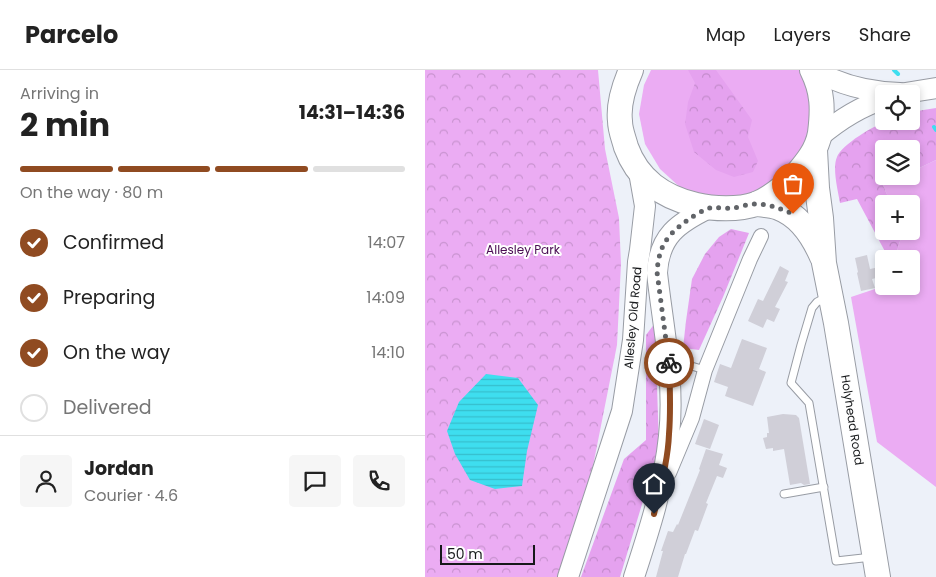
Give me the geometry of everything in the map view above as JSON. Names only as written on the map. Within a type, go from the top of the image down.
[{"type":"highway","points":[[615,70],[620,108]]},
{"type":"highway","points":[[631,70],[625,85],[620,108],[619,122],[623,138],[629,156],[639,172],[650,184],[669,196],[690,204],[709,208],[733,208],[756,204],[775,194],[789,182],[803,167],[817,144]]},
{"type":"highway","name":"Holyhead Road","points":[[813,70],[822,96],[817,144],[817,188],[824,263],[877,567]]},
{"type":"highway","name":"Holyhead Road","points":[[756,204],[777,207],[793,214],[808,230],[824,263]]},
{"type":"main road","points":[[813,70],[842,83],[875,92]]},
{"type":"main road","points":[[920,91],[936,88]]},
{"type":"main road","points":[[817,144],[834,124],[875,102]]},
{"type":"main road","name":"Allesley Old Road","points":[[568,577],[622,411],[633,340],[638,262],[645,206],[639,172]]},
{"type":"main road","name":"Allesley Old Road","points":[[634,577],[656,507],[665,468],[669,435],[669,359],[657,272],[658,261],[661,248],[668,236],[693,216],[709,208]]},
{"type":"street","name":"Allesley Old Road","points":[[656,507],[692,418],[705,370],[761,236]]},
{"type":"lane","points":[[830,295],[817,302],[812,308],[791,382],[809,404],[836,561],[877,567]]},
{"type":"lane","points":[[669,359],[705,370]]},
{"type":"lane","points":[[783,494],[824,487]]},
{"type":"green space","name":"Allesley Park","points":[[425,70],[598,70],[605,149],[619,218],[621,264],[617,345],[592,471],[558,577],[425,577]]},
{"type":"green space","points":[[651,70],[805,70],[815,96],[807,152],[768,192],[710,200],[682,189],[660,169],[645,144],[639,114],[644,85]]},
{"type":"green space","points":[[688,70],[716,70],[752,120],[748,137],[758,161],[753,172],[734,177],[716,170],[694,152],[685,124],[688,102],[695,83]]},
{"type":"green space","points":[[936,108],[936,160],[920,168],[920,140],[875,140],[875,185],[883,185],[887,195],[875,195],[875,233],[857,199],[840,203],[835,173],[837,157],[852,141],[875,127],[875,130],[920,130],[920,111]]},
{"type":"green space","points":[[936,160],[936,487],[877,442],[851,297],[875,289],[875,295],[920,295],[920,250],[897,250],[900,240],[920,240],[920,195],[887,195],[883,185],[920,185],[920,168]]},
{"type":"green space","points":[[731,229],[749,233],[699,350],[683,348],[692,279],[705,254],[719,237]]},
{"type":"green space","points":[[879,240],[900,240],[897,250],[884,250]]},
{"type":"green space","points":[[655,323],[659,448],[620,577],[581,577],[624,459],[646,440],[646,335]]},
{"type":"water","points":[[486,374],[518,378],[538,405],[527,451],[522,486],[495,489],[470,480],[455,454],[447,431],[459,402]]},
{"type":"building","points":[[867,255],[870,269],[875,268],[875,278],[872,279],[875,288],[861,291],[855,258]]},
{"type":"building","points":[[780,266],[789,271],[785,281],[788,282],[775,307],[780,309],[774,322],[767,319],[763,328],[748,321],[758,299],[763,301]]},
{"type":"building","points":[[742,339],[767,348],[759,369],[766,372],[753,406],[725,396],[728,387],[714,382],[720,364],[731,368]]},
{"type":"building","points":[[783,414],[796,415],[799,418],[810,484],[790,485],[784,449],[773,451],[773,448],[766,449],[763,438],[767,437],[767,433],[769,433],[767,417]]},
{"type":"building","points":[[704,419],[719,425],[710,449],[695,444]]},
{"type":"building","points":[[706,449],[723,454],[719,465],[727,468],[723,478],[717,476],[706,503],[708,504],[698,531],[695,530],[678,577],[656,577],[663,551],[661,551],[668,531],[673,532],[678,525],[700,470]]},
{"type":"waterway","points":[[894,70],[898,74]]},
{"type":"way so far","points":[[669,363],[657,272],[661,248],[668,236],[693,216],[709,208],[733,208],[756,204],[777,207],[793,214]]},
{"type":"route","points":[[654,514],[665,468],[669,435],[669,363]]}]
